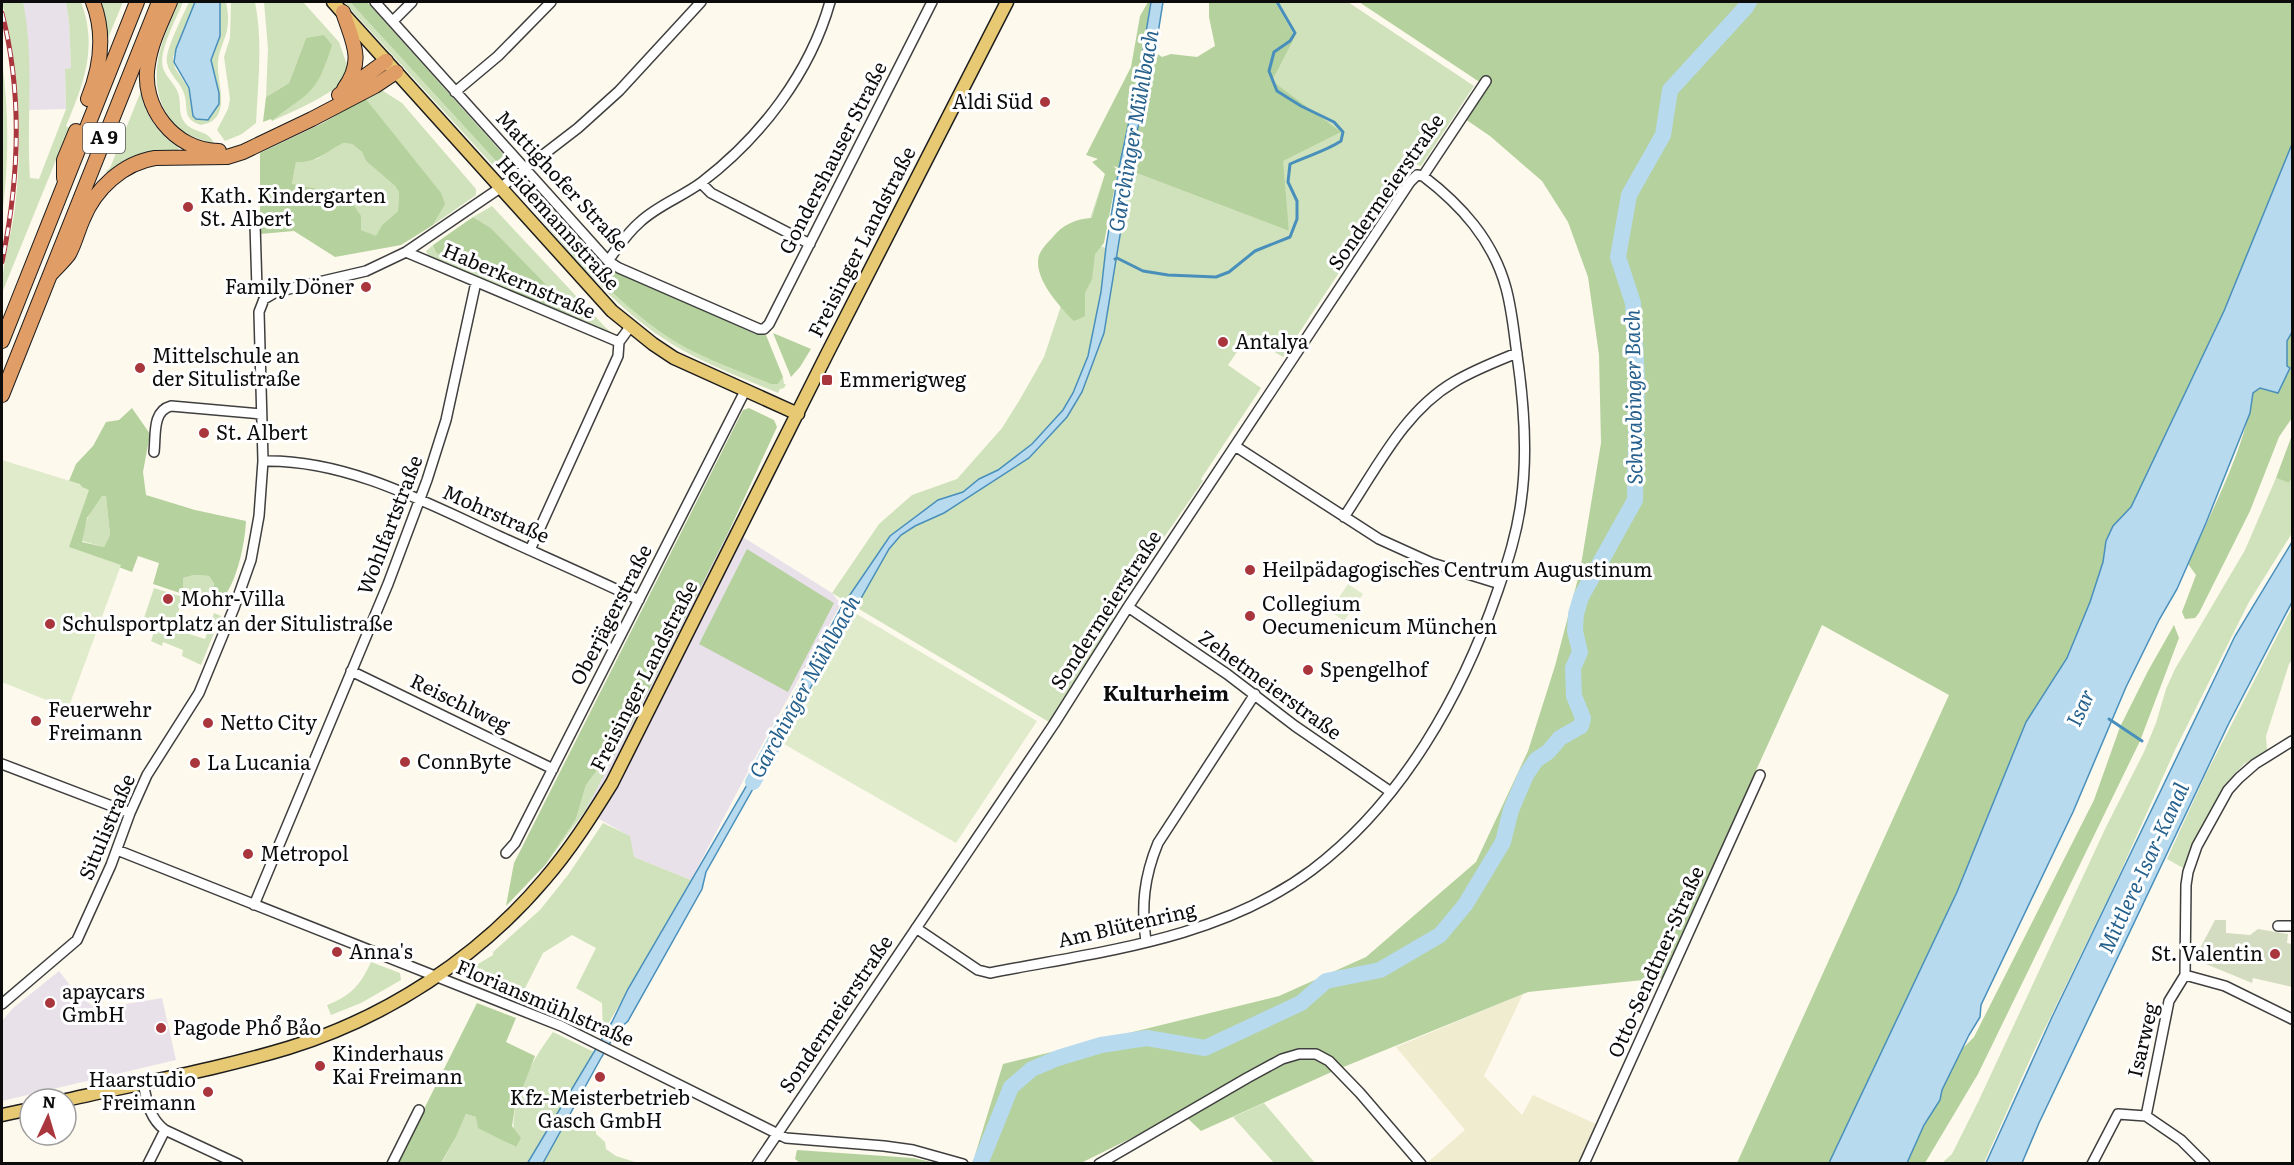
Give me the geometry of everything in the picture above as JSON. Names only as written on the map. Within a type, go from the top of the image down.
[{"type":"highway","points":[[64,189],[64,160],[94,85],[100,52],[98,15],[93,2]]},
{"type":"highway","name":"A 9","points":[[2,341],[137,2]]},
{"type":"highway","name":"A 9","points":[[2,395],[159,2]]},
{"type":"highway","points":[[170,2],[148,64],[147,79],[153,106],[170,130],[192,145],[206,150],[222,151],[242,148]]},
{"type":"highway","points":[[338,7],[357,52],[357,63],[350,81],[339,96]]},
{"type":"highway","points":[[275,133],[339,96],[386,61]]},
{"type":"highway","points":[[50,275],[69,254],[93,200],[123,170],[155,158],[227,157],[375,86],[396,72]]},
{"type":"main road","name":"Freisinger Landstraße","points":[[78,1097],[252,1057],[298,1044],[359,1020],[436,976],[486,938],[511,916],[544,881],[590,820],[612,783],[1007,2]]},
{"type":"main road","name":"Heidemannstraße","points":[[338,7],[595,295],[630,327],[674,358],[798,414]]},
{"type":"main road","points":[[2,1115],[18,1111]]},
{"type":"street","name":"Mattighofer Straße","points":[[375,2],[608,261],[759,329],[764,329]]},
{"type":"street","points":[[393,21],[412,2]]},
{"type":"street","points":[[455,92],[498,56],[551,2]]},
{"type":"street","points":[[255,224],[257,289],[266,296],[366,271],[406,252],[500,188],[578,128],[619,91],[701,2]]},
{"type":"street","points":[[608,261],[640,222],[701,183],[749,140],[787,92],[810,54],[830,2]]},
{"type":"street","name":"Gondershauser Straße","points":[[764,329],[769,324],[810,244],[929,2]]},
{"type":"street","name":"Sondermeierstraße","points":[[757,1164],[1054,724],[1128,607],[1410,182],[1417,175],[1423,176],[1486,81]]},
{"type":"street","name":"Am Blütenring","points":[[916,928],[978,970],[990,973],[1182,934],[1214,923],[1274,894],[1310,871],[1344,845],[1391,792],[1446,709],[1482,635],[1517,528],[1524,476],[1521,381],[1506,286],[1490,249],[1468,215],[1457,203],[1423,176]]},
{"type":"street","points":[[701,183],[711,193],[810,244]]},
{"type":"street","name":"Haberkernstraße","points":[[406,252],[619,342]]},
{"type":"street","name":"Wohlfartstraße","points":[[254,905],[420,500],[446,420],[476,282]]},
{"type":"street","name":"Situlistraße","points":[[2,1004],[77,940],[117,850],[129,813],[161,751],[199,693],[234,608],[256,540],[263,461],[259,312],[266,296]]},
{"type":"street","points":[[530,550],[618,356],[619,342],[630,327]]},
{"type":"street","points":[[1344,517],[1413,416],[1452,382],[1517,353]]},
{"type":"street","name":"Oberjägerstraße","points":[[506,853],[515,843],[745,391]]},
{"type":"street","points":[[154,452],[157,417],[161,410],[171,406],[261,414]]},
{"type":"street","points":[[1235,446],[1379,539],[1462,573],[1500,584]]},
{"type":"street","name":"Mohrstraße","points":[[263,461],[297,463],[372,481],[420,500],[639,600]]},
{"type":"street","name":"Zehetmeierstraße","points":[[1128,607],[1255,694],[1295,726],[1391,792]]},
{"type":"street","name":"Reischlweg","points":[[351,670],[553,769]]},
{"type":"street","points":[[1146,942],[1143,898],[1150,864],[1158,843],[1255,694]]},
{"type":"street","points":[[2292,741],[2255,764],[2239,778],[2224,797],[2197,846],[2186,885],[2185,975],[2225,986],[2292,1019]]},
{"type":"street","points":[[2,764],[129,813]]},
{"type":"street","name":"Otto-Sendtner-Straße","points":[[1584,1164],[1760,775]]},
{"type":"street","name":"Floriansmühlstraße","points":[[117,850],[513,1006],[597,1043],[776,1134],[790,1138],[913,1150],[963,1164]]},
{"type":"street","points":[[2278,926],[2292,926]]},
{"type":"street","name":"Isarweg","points":[[2146,1116],[2169,1001],[2185,975]]},
{"type":"street","points":[[1099,1164],[1282,1059],[1299,1054],[1316,1054],[1329,1061],[1421,1164]]},
{"type":"street","points":[[143,1083],[155,1122],[165,1130],[238,1164]]},
{"type":"street","points":[[392,1164],[418,1110]]},
{"type":"street","points":[[2092,1164],[2118,1114],[2146,1116],[2181,1140],[2205,1164]]},
{"type":"street","points":[[148,1164],[165,1130]]},
{"type":"shaded area","points":[[23,2],[66,2],[71,68],[65,69],[66,109],[29,110],[29,57]]},
{"type":"shaded area","points":[[730,529],[832,593],[841,604],[764,741],[691,880],[634,857],[629,836],[585,811]]},
{"type":"shaded area","points":[[59,971],[73,989],[96,1009],[162,998],[176,1060],[61,1087],[18,1087],[18,1097],[2,1101],[2,1021],[13,1008]]},
{"type":"shaded area","points":[[1523,994],[1484,1076],[1522,1115],[1533,1095],[1598,1125],[1581,1163],[1429,1163],[1465,1130],[1396,1047]]},
{"type":"green space","points":[[2,2],[23,2],[27,24],[30,178],[39,179],[66,109],[65,69],[71,68],[66,2],[81,2],[86,18],[88,50],[83,80],[66,126],[69,128],[2,293],[3,271],[14,218],[19,130],[16,78]]},
{"type":"green space","points":[[99,2],[123,2],[106,43]]},
{"type":"green space","points":[[178,2],[183,2],[163,53],[163,68],[178,92],[185,123],[204,133],[214,143],[182,131],[172,122],[161,101],[157,87],[158,58]]},
{"type":"green space","points":[[189,2],[195,2],[173,57],[175,68],[191,92],[193,116],[219,93],[211,60],[220,36],[220,2],[226,2],[228,12],[227,30],[218,61],[220,108],[217,116],[211,122],[201,125],[190,119],[183,91],[167,63],[168,50]]},
{"type":"green space","points":[[231,2],[255,2],[259,32],[259,77],[256,123],[242,134],[225,141],[217,130],[228,109],[230,99],[224,57],[230,38]]},
{"type":"green space","points":[[264,2],[303,2],[339,42],[349,65],[346,80],[338,86],[311,103],[272,121],[310,89],[326,63],[306,38],[289,83],[266,97],[268,49]]},
{"type":"green space","points":[[344,2],[350,2],[506,172],[513,165],[514,169],[506,175],[499,172]]},
{"type":"green space","points":[[350,2],[367,2],[513,165],[506,172]]},
{"type":"green space","points":[[1148,2],[1151,2],[1139,75],[1119,168],[1113,166],[1118,170],[1104,243],[1095,254],[1092,279],[1085,293],[1085,316],[1074,321],[1054,299],[1043,280],[1038,262],[1040,253],[1056,233],[1065,226],[1075,221],[1092,218],[1105,174],[1092,162],[1098,159],[1086,155],[1131,67],[1140,16]]},
{"type":"green space","points":[[1209,2],[1275,2],[1295,37],[1272,81],[1341,132],[1283,161],[1289,231],[1131,171],[1137,132],[1155,52],[1162,57],[1171,54],[1197,57],[1215,46],[1209,17]]},
{"type":"green space","points":[[1275,2],[1348,2],[1474,86],[1421,166],[1412,163],[1283,357],[1248,336],[1228,365],[1261,388],[1201,479],[1203,481],[1115,608],[1110,630],[1049,722],[832,593],[879,524],[912,495],[957,479],[1002,428],[1044,357],[1105,174],[1092,244],[1118,251],[1131,171],[1289,231],[1272,81],[1295,37]]},
{"type":"green space","points":[[1359,2],[2292,2],[2292,144],[2224,311],[2131,507],[2113,526],[2106,541],[2103,562],[2090,602],[2067,658],[2026,722],[1957,892],[1829,1163],[1737,1163],[1949,695],[1822,625],[1662,978],[1528,992],[1336,1070],[1201,1131],[1182,1113],[1081,1163],[990,1163],[975,1155],[1003,1064],[1279,996],[1366,957],[1476,862],[1528,751],[1555,666],[1580,571],[1601,443],[1599,355],[1588,277],[1568,222],[1542,181],[1490,136],[1465,119],[1481,83]]},
{"type":"green space","points":[[324,35],[332,45],[316,84],[306,95],[272,121],[271,119],[263,122],[266,97],[289,83],[306,38]]},
{"type":"green space","points":[[2,60],[7,138],[2,216]]},
{"type":"green space","points":[[380,89],[402,103],[476,189],[476,195],[433,225],[444,204],[365,98]]},
{"type":"green space","points":[[141,91],[145,108],[154,124],[179,148],[178,150],[155,152],[109,174],[106,171],[110,168]]},
{"type":"green space","points":[[365,98],[441,193],[445,204],[433,225],[401,245],[335,257],[294,231],[260,234],[260,153],[323,123]],"holes":[[[343,143],[352,144],[362,152],[366,161],[399,192],[398,211],[382,225],[376,236],[361,230],[361,216],[347,195],[292,184],[296,162],[315,159]]]},
{"type":"green space","points":[[343,143],[352,144],[362,152],[366,161],[399,192],[398,211],[382,225],[376,237],[361,230],[292,184],[296,162],[317,159]]},
{"type":"green space","points":[[525,179],[597,258],[608,266],[755,334],[766,335],[783,377],[778,384],[771,384],[701,355],[662,333],[624,303],[586,267],[550,227],[520,189],[520,184]]},
{"type":"green space","points":[[523,193],[598,278],[641,317],[688,348],[710,358],[778,384],[783,377],[784,384],[786,384],[784,388],[778,393],[727,372],[662,338],[647,327],[629,313],[580,264],[520,195]]},
{"type":"green space","points":[[492,206],[612,333],[429,257],[426,251],[433,245],[436,253],[503,282],[519,294],[570,315],[567,306],[491,228],[473,217]]},
{"type":"green space","points":[[473,217],[491,228],[567,306],[571,315],[519,294],[503,282],[436,253],[433,245]]},
{"type":"green space","points":[[2292,332],[2292,418],[2279,437],[2250,511],[2199,613],[2195,618],[2185,619],[2182,612],[2196,575],[2188,564],[2235,458],[2243,436],[2253,393],[2259,388],[2278,393],[2290,368],[2287,366],[2287,341]]},
{"type":"green space","points":[[773,333],[811,349],[791,377]]},
{"type":"green space","points":[[132,408],[150,434],[143,472],[146,495],[195,510],[246,521],[236,573],[222,599],[213,596],[214,584],[209,576],[194,575],[183,578],[183,594],[153,584],[159,563],[138,556],[132,572],[64,547],[56,512],[76,464],[93,446],[106,422],[119,420]],"holes":[[[102,496],[106,496],[110,535],[104,547],[82,542],[87,518]]]},
{"type":"green space","points":[[749,408],[774,420],[777,427],[730,529],[632,723],[586,785],[576,819],[546,864],[506,906],[514,863],[743,410]]},
{"type":"green space","points":[[2292,435],[2292,477],[2289,483],[2276,478]]},
{"type":"green space","name":"Schulsportplatz an der Situlistraße","points":[[2,460],[80,484],[89,490],[69,547],[121,565],[68,709],[2,682]]},
{"type":"green space","points":[[2292,477],[2292,533],[2249,602],[2175,750],[1984,1163],[1941,1164],[1952,1154],[1979,1100],[2106,827],[2144,752],[2175,669],[2245,550],[2276,478],[2289,483]]},
{"type":"green space","points":[[103,495],[106,496],[110,535],[104,547],[82,541],[88,516]]},
{"type":"green space","points":[[747,549],[834,603],[788,692],[699,644]]},
{"type":"green space","points":[[194,575],[209,576],[222,599],[230,591],[224,607],[183,594],[183,578]]},
{"type":"green space","points":[[1348,584],[1363,594],[1344,621],[1330,611]]},
{"type":"green space","points":[[154,588],[183,597],[173,629],[205,639],[214,613],[221,616],[201,665],[182,656],[183,650],[163,642],[162,646],[151,641],[154,632],[141,627]]},
{"type":"green space","points":[[2292,607],[2292,660],[2266,736],[2267,750],[2244,764],[2229,780],[2195,839],[2185,869],[2167,859],[2205,776]]},
{"type":"green space","points":[[855,613],[1037,721],[956,843],[782,743]]},
{"type":"green space","points":[[2174,625],[2179,638],[2140,741],[1978,1074],[1925,1163],[1907,1164],[1924,1125],[1940,1100],[1942,1090],[1963,1048],[1974,1037],[2094,800],[2120,727]]},
{"type":"green space","points":[[632,723],[585,811],[546,864],[576,819],[586,785]]},
{"type":"green space","points":[[603,823],[630,836],[634,857],[691,880],[603,1033],[602,1003],[576,988],[596,948],[572,935],[543,953],[520,998],[473,980],[470,974],[473,967],[493,955],[493,952],[540,910],[568,875]]},
{"type":"green space","points":[[2215,920],[2226,920],[2226,933],[2250,935],[2258,929],[2288,934],[2287,943],[2292,944],[2292,987],[2253,978],[2252,983],[2201,962],[2197,954]]},
{"type":"green space","points":[[371,962],[400,973],[401,980],[361,1003],[331,1015],[327,1005],[349,993],[363,977]]},
{"type":"green space","points":[[477,1003],[516,1018],[506,1042],[535,1056],[515,1107],[512,1126],[521,1138],[516,1147],[478,1128],[476,1117],[466,1114],[441,1163],[397,1163]]},
{"type":"green space","points":[[553,1032],[594,1052],[527,1163],[441,1164],[466,1114],[476,1117],[497,1136],[515,1147],[514,1115],[517,1100],[528,1072]]},
{"type":"green space","points":[[1264,1103],[1315,1163],[1274,1163],[1233,1117]]},
{"type":"green space","points":[[569,1115],[596,1128],[596,1134],[605,1142],[606,1149],[616,1156],[638,1163],[543,1164]]},
{"type":"green space","points":[[797,1150],[913,1158],[936,1163],[800,1163],[795,1159]]},
{"type":"water","points":[[195,2],[220,2],[220,36],[211,60],[219,93],[219,104],[208,120],[196,119],[193,116],[189,88],[174,62],[176,49]]},
{"type":"water","points":[[1151,2],[1163,2],[1155,52],[1137,132],[1104,333],[1082,392],[1067,417],[1029,458],[944,513],[901,535],[889,549],[778,745],[769,741],[841,608],[890,536],[938,500],[963,492],[979,479],[998,470],[1032,444],[1063,410],[1073,393],[1088,356],[1101,292],[1119,168],[1139,75]]},
{"type":"water","name":"Isar","points":[[2292,144],[2292,332],[2287,341],[2287,366],[2290,368],[2278,393],[2260,388],[2253,393],[2250,413],[2177,589],[2126,687],[2073,812],[1981,1005],[1980,1017],[1907,1163],[1829,1163],[1957,892],[2026,722],[2067,658],[2090,602],[2103,562],[2106,541],[2113,526],[2131,507],[2224,311]]},
{"type":"water","name":"Mittlere-Isar-Kanal","points":[[2292,542],[2292,602],[2228,725],[2022,1163],[1986,1163],[2052,1017],[2235,636]]},
{"type":"water","points":[[758,759],[767,764],[706,872],[702,889],[628,1021],[617,1031],[543,1163],[527,1164],[612,1022],[628,989],[747,785]]},
{"type":"waterway","name":"Garchinger Mühlbach","points":[[1115,259],[1143,271],[1168,275],[1216,277],[1229,272],[1255,251],[1290,237],[1297,219],[1297,201],[1288,182],[1290,164],[1335,145],[1341,141],[1343,132],[1334,122],[1277,91],[1269,71],[1274,52],[1290,41],[1295,33],[1277,2]]},
{"type":"waterway","name":"Schwabinger Bach","points":[[980,1164],[1011,1087],[1032,1069],[1058,1058],[1101,1045],[1147,1038],[1205,1048],[1301,1003],[1326,981],[1380,970],[1440,935],[1465,905],[1503,842],[1511,810],[1526,775],[1536,760],[1548,752],[1560,738],[1581,726],[1583,718],[1574,696],[1573,668],[1580,652],[1575,631],[1576,614],[1581,597],[1635,500],[1637,381],[1633,303],[1618,257],[1629,195],[1663,135],[1670,90],[1749,2]]},
{"type":"waterway","points":[[2109,719],[2142,741]]},
{"type":"waterway","name":"Garchinger Mühlbach","points":[[753,782],[785,723]]},
{"type":"railway","points":[[2,13],[9,44],[16,106],[15,169],[2,262]]},
{"type":"place","name":"Aldi Süd","points":[[1045,102]]},
{"type":"place","name":"Kath. Kindergarten St. Albert","points":[[188,207]]},
{"type":"place","name":"Family Döner","points":[[366,287]]},
{"type":"place","name":"Antalya","points":[[1223,342]]},
{"type":"place","name":"Mittelschule an der Situlistraße","points":[[140,368]]},
{"type":"place","name":"Emmerigweg","points":[[827,380]]},
{"type":"place","name":"St. Albert","points":[[204,433]]},
{"type":"place","name":"Heilpädagogisches Centrum Augustinum","points":[[1250,570]]},
{"type":"place","name":"Mohr-Villa","points":[[168,599]]},
{"type":"place","name":"Collegium Oecumenicum München","points":[[1250,616]]},
{"type":"place","name":"Schulsportplatz an der Situlistraße","points":[[50,624]]},
{"type":"place","name":"Spengelhof","points":[[1308,670]]},
{"type":"place","name":"Feuerwehr Freimann","points":[[36,721]]},
{"type":"place","name":"Netto City","points":[[208,723]]},
{"type":"place","name":"ConnByte","points":[[405,762]]},
{"type":"place","name":"La Lucania","points":[[195,763]]},
{"type":"place","name":"Metropol","points":[[248,854]]},
{"type":"place","name":"Anna's","points":[[337,952]]},
{"type":"place","name":"St. Valentin","points":[[2275,954]]},
{"type":"place","name":"apaycars GmbH","points":[[50,1003]]},
{"type":"place","name":"Pagode Phổ Bảo","points":[[161,1028]]},
{"type":"place","name":"Kinderhaus Kai Freimann","points":[[320,1066]]},
{"type":"place","name":"Kfz-Meisterbetrieb Gasch GmbH","points":[[600,1077]]},
{"type":"place","name":"Haarstudio Freimann","points":[[208,1092]]},
{"type":"district","name":"Kulturheim","points":[[1166,694]]}]
